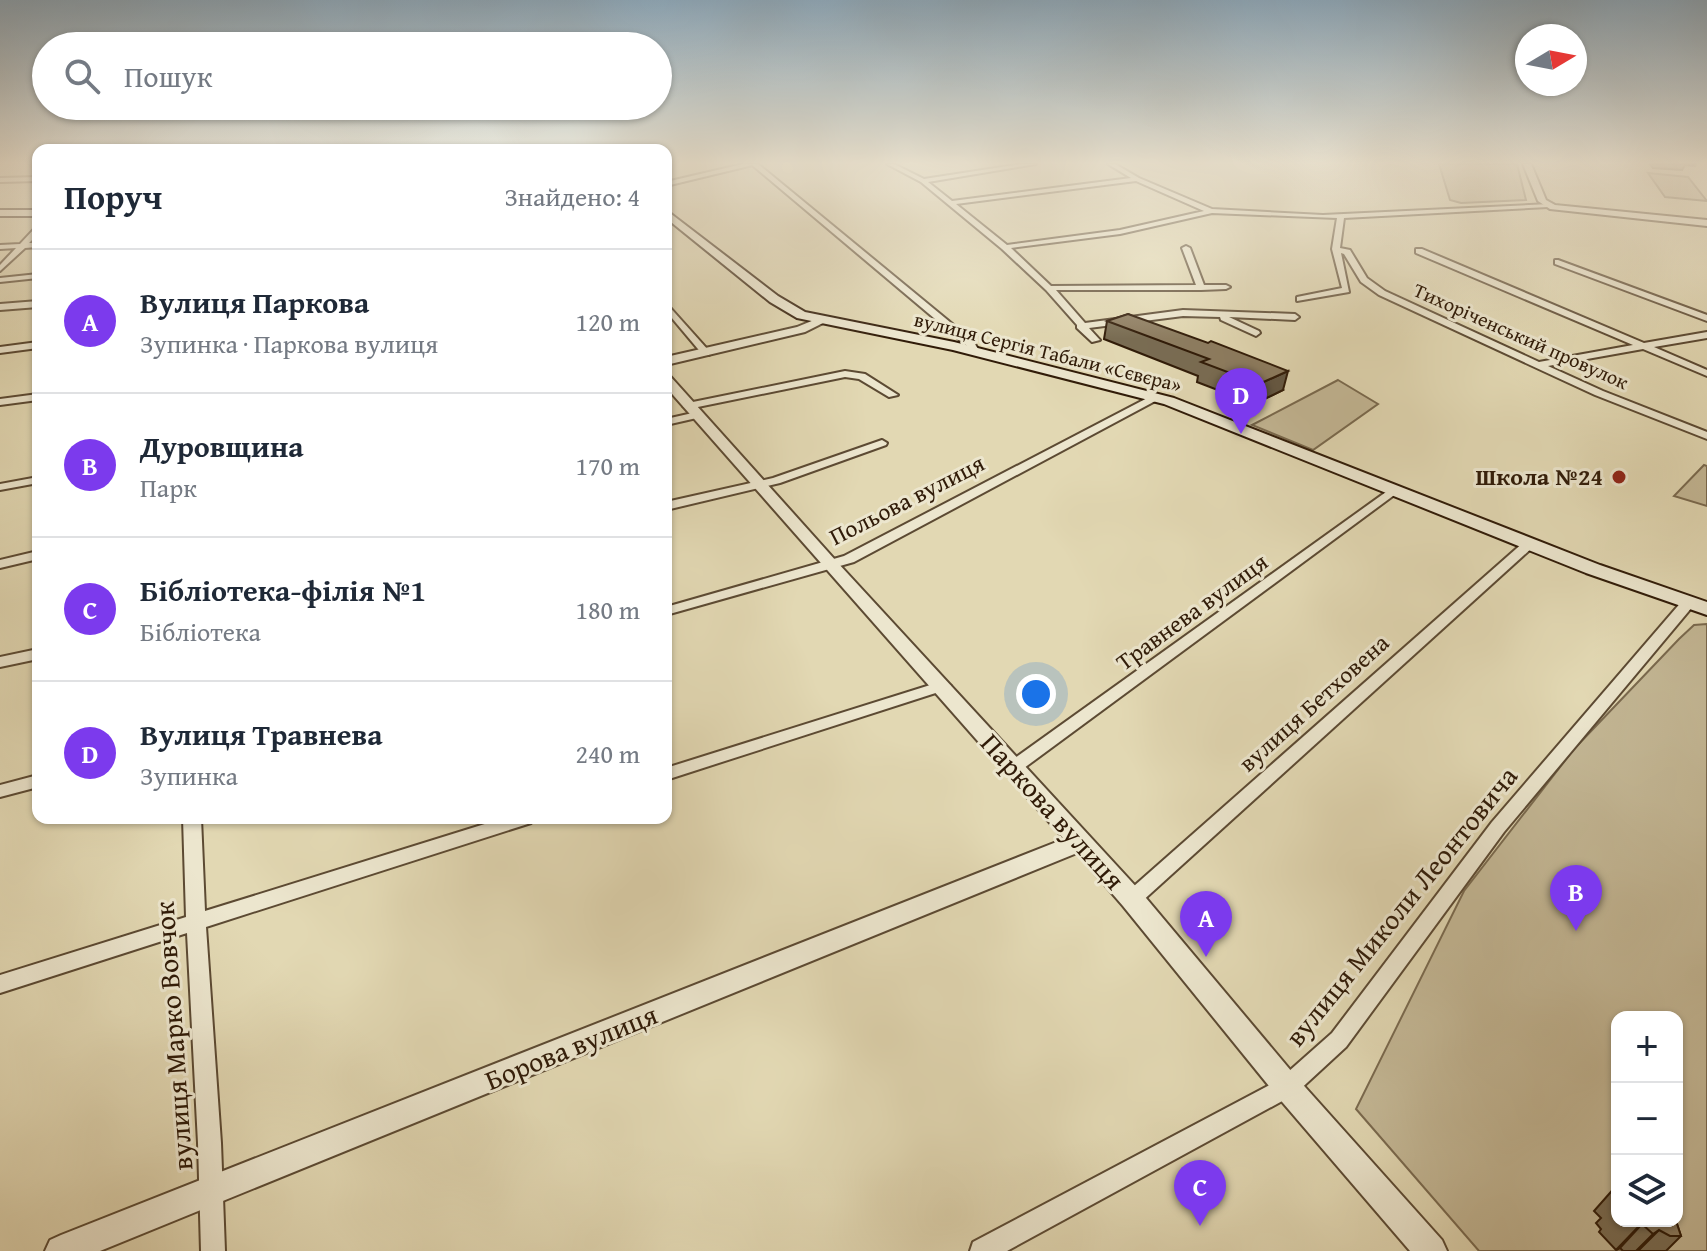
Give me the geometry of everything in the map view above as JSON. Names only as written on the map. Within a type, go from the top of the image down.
[{"type":"main road","name":"вулиця Сергія Табали «Сєвєра»","points":[[678,222],[784,306],[819,321],[975,352],[1155,397],[1529,544],[1707,609]]},
{"type":"street","points":[[824,222],[970,343],[975,352]]},
{"type":"street","points":[[975,222],[1049,288],[1095,340]]},
{"type":"street","points":[[1005,247],[1120,232],[1162,222]]},
{"type":"street","points":[[1300,299],[1346,290],[1336,249],[1340,222]]},
{"type":"street","points":[[0,269],[32,236]]},
{"type":"street","points":[[0,247],[32,245]]},
{"type":"street","points":[[1186,248],[1201,288]]},
{"type":"street","name":"Тихоріченський провулок","points":[[1336,249],[1347,252],[1364,280],[1382,293],[1599,393],[1707,436]]},
{"type":"street","points":[[1419,251],[1707,373]]},
{"type":"street","points":[[1558,262],[1707,318]]},
{"type":"street","points":[[0,280],[32,277]]},
{"type":"street","points":[[1049,288],[1226,287]]},
{"type":"street","points":[[0,307],[32,304]]},
{"type":"street","points":[[672,314],[706,353]]},
{"type":"street","points":[[1080,326],[1163,314],[1295,317]]},
{"type":"street","points":[[1217,316],[1256,333]]},
{"type":"street","points":[[672,360],[801,330],[819,321]]},
{"type":"street","points":[[1541,364],[1707,335]]},
{"type":"street","points":[[0,350],[32,346]]},
{"type":"street","points":[[672,419],[692,410],[845,374],[862,376],[893,395]]},
{"type":"street","name":"Паркова вулиця","points":[[672,386],[1132,899],[1287,1087],[1431,1251]]},
{"type":"street","name":"Польова вулиця","points":[[672,609],[831,566],[1155,397]]},
{"type":"street","points":[[0,402],[32,398]]},
{"type":"street","points":[[672,505],[760,484],[882,443]]},
{"type":"street","points":[[0,487],[32,481]]},
{"type":"street","name":"Травнева вулиця","points":[[1014,767],[1393,491]]},
{"type":"street","name":"вулиця Бетховена","points":[[1132,899],[1529,544]]},
{"type":"street","points":[[0,564],[32,556]]},
{"type":"street","name":"вулиця Миколи Леонтовича","points":[[982,1251],[1287,1087],[1315,1065],[1339,1040],[1498,827],[1688,603]]},
{"type":"street","points":[[0,662],[32,655]]},
{"type":"street","points":[[672,772],[943,686]]},
{"type":"street","points":[[0,791],[32,783]]},
{"type":"street","name":"вулиця Марко Вовчок","points":[[192,824],[194,922],[212,1192],[213,1251]]},
{"type":"street","points":[[0,984],[506,824]]},
{"type":"street","name":"Борова вулиця","points":[[61,1251],[1081,842]]},
{"type":"shaded area","points":[[1338,380],[1378,404],[1313,450],[1252,425]]},
{"type":"shaded area","points":[[1704,465],[1707,466],[1707,506],[1674,496]]},
{"type":"shaded area","points":[[1707,624],[1707,1251],[1479,1251],[1356,1109],[1464,891],[1574,749],[1694,625]]},
{"type":"building","points":[[1128,314],[1208,343],[1211,341],[1288,371],[1259,384],[1201,362],[1209,359],[1107,321]]},
{"type":"building","points":[[1645,1227],[1678,1227],[1681,1236],[1670,1236],[1659,1230],[1653,1234]]},
{"type":"place","name":"Вулиця Травнева","points":[[1241,434]]},
{"type":"place","name":"Школа №24","points":[[1619,477]]},
{"type":"place","name":"Дуровщина","points":[[1576,931]]},
{"type":"place","name":"Вулиця Паркова","points":[[1206,957]]},
{"type":"place","name":"Бібліотека-філія №1","points":[[1200,1226]]}]
